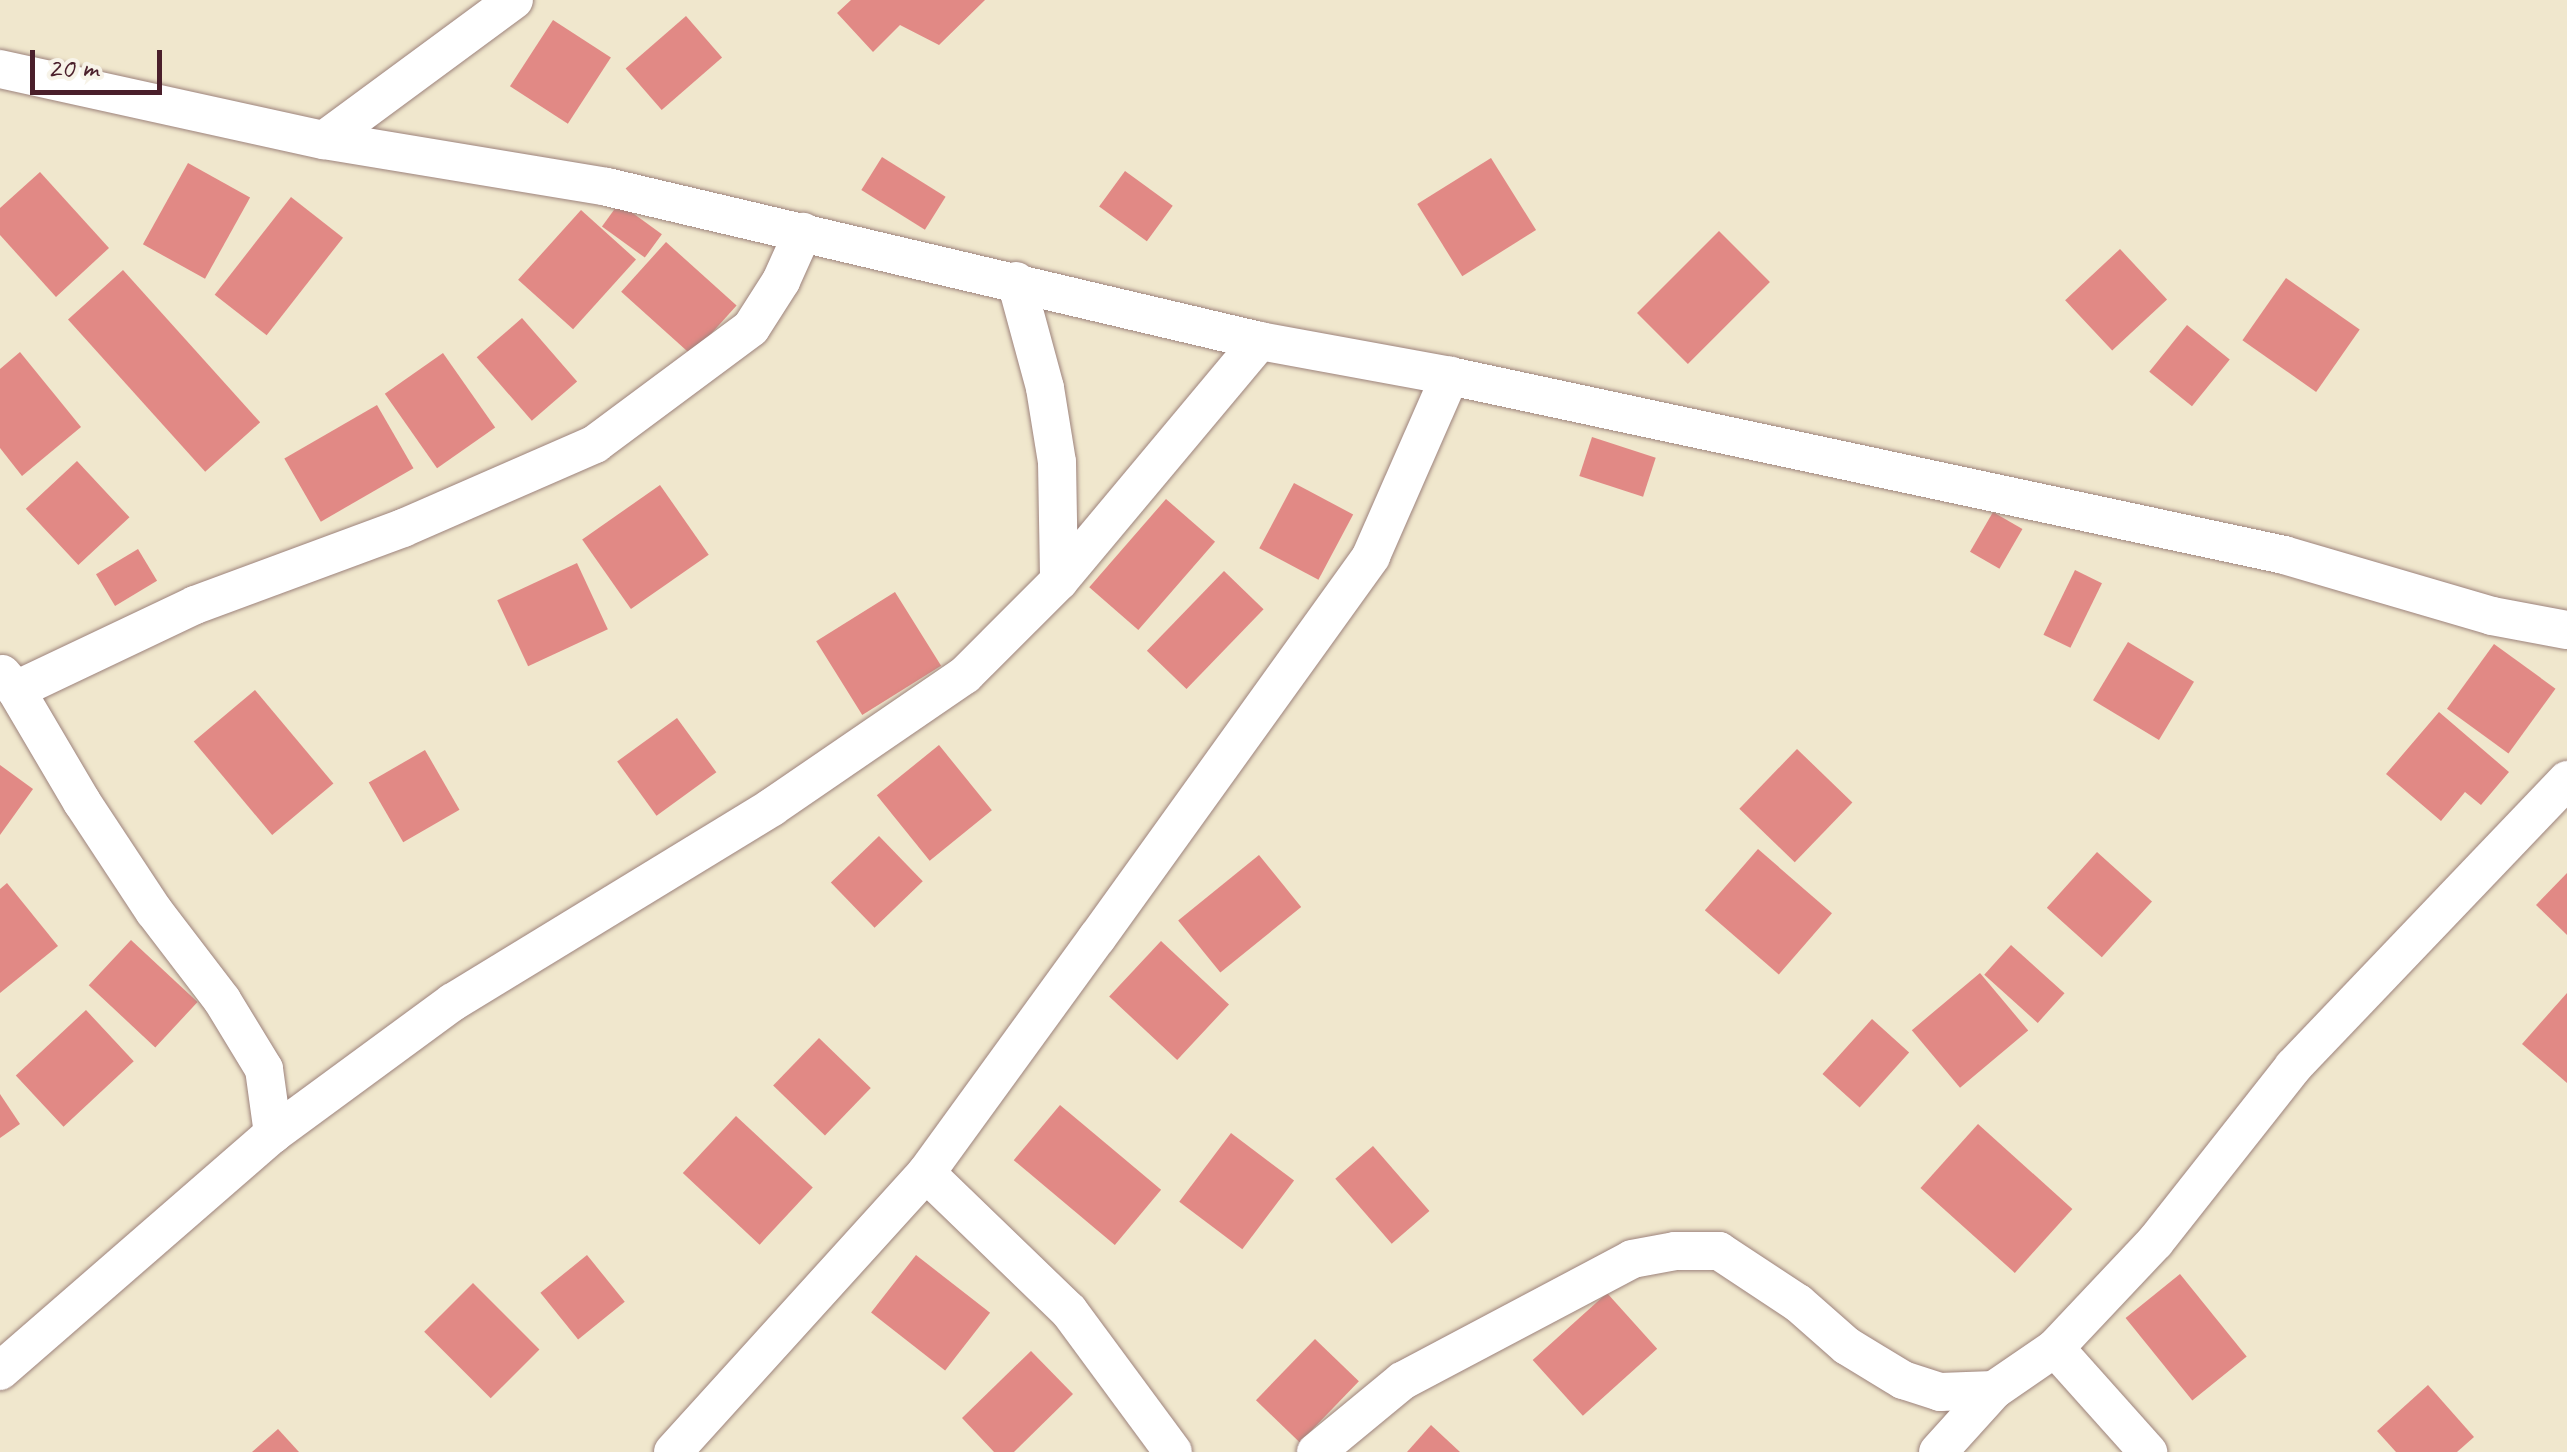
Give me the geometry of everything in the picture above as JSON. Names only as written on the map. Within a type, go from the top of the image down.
[{"type":"street","points":[[324,140],[514,0]]},
{"type":"street","points":[[0,69],[324,140],[608,187],[1260,340],[1450,376],[2284,555],[2492,616],[2567,630]]},
{"type":"street","points":[[273,1134],[264,1069],[222,1000],[154,910],[82,802],[8,681],[195,605],[403,528],[596,444],[751,328],[781,281],[803,232]]},
{"type":"street","points":[[1016,281],[1045,388],[1057,462],[1059,581]]},
{"type":"street","points":[[0,1371],[273,1134],[454,1002],[772,807],[965,675],[1059,581],[1260,340]]},
{"type":"street","points":[[673,1452],[926,1173],[1371,556],[1450,376]]},
{"type":"street","points":[[1938,1452],[1994,1390],[2056,1348],[2155,1242],[2293,1066],[2567,780]]},
{"type":"street","points":[[926,1173],[1069,1311],[1173,1452]]},
{"type":"street","points":[[1316,1452],[1402,1382],[1632,1259],[1675,1251],[1719,1251],[1798,1304],[1846,1346],[1903,1380],[1940,1392],[1994,1390]]},
{"type":"street","points":[[2056,1348],[2148,1452]]},
{"type":"building","points":[[851,0],[985,0],[939,45],[900,25],[873,52],[837,13]]},
{"type":"building","points":[[686,16],[722,58],[662,110],[626,68]]},
{"type":"building","points":[[553,20],[611,58],[568,124],[510,86]]},
{"type":"building","points":[[882,157],[946,197],[925,230],[861,190]]},
{"type":"building","points":[[1491,158],[1536,230],[1462,276],[1417,204]]},
{"type":"building","points":[[188,163],[250,197],[205,279],[143,244]]},
{"type":"building","points":[[1125,171],[1173,206],[1147,241],[1099,207]]},
{"type":"building","points":[[40,172],[109,248],[56,297],[0,235],[0,208]]},
{"type":"building","points":[[291,197],[343,238],[267,335],[215,295]]},
{"type":"building","points":[[619,203],[662,234],[645,258],[602,226]]},
{"type":"building","points":[[581,210],[636,260],[573,329],[518,280]]},
{"type":"building","points":[[1719,231],[1770,282],[1688,364],[1637,313]]},
{"type":"building","points":[[666,242],[737,306],[692,355],[621,292]]},
{"type":"building","points":[[2120,249],[2167,299],[2112,351],[2065,300]]},
{"type":"building","points":[[123,270],[260,422],[205,472],[68,320]]},
{"type":"building","points":[[2286,278],[2360,330],[2316,392],[2242,340]]},
{"type":"building","points":[[522,318],[577,381],[532,421],[477,357]]},
{"type":"building","points":[[2187,325],[2230,360],[2192,406],[2149,372]]},
{"type":"building","points":[[20,352],[81,427],[22,476],[0,448],[0,369]]},
{"type":"building","points":[[443,353],[495,428],[437,468],[385,394]]},
{"type":"building","points":[[377,405],[414,468],[321,522],[284,458]]},
{"type":"building","points":[[1592,437],[1656,458],[1643,497],[1579,476]]},
{"type":"building","points":[[77,461],[130,517],[78,565],[26,509]]},
{"type":"building","points":[[1294,483],[1353,514],[1318,580],[1259,548]]},
{"type":"building","points":[[660,485],[709,555],[631,609],[582,539]]},
{"type":"building","points":[[1166,499],[1215,542],[1138,630],[1089,587]]},
{"type":"building","points":[[1993,512],[2022,529],[1999,569],[1970,552]]},
{"type":"building","points":[[138,549],[157,581],[115,606],[96,574]]},
{"type":"building","points":[[577,563],[608,629],[528,666],[497,600]]},
{"type":"building","points":[[2075,570],[2102,583],[2070,648],[2043,635]]},
{"type":"building","points":[[1224,571],[1264,609],[1186,689],[1147,651]]},
{"type":"building","points":[[895,592],[941,666],[862,715],[816,641]]},
{"type":"building","points":[[2128,642],[2194,682],[2159,740],[2093,700]]},
{"type":"building","points":[[2494,644],[2555,689],[2508,753],[2447,709]]},
{"type":"building","points":[[255,690],[333,783],[272,835],[194,741]]},
{"type":"building","points":[[2439,712],[2509,772],[2481,805],[2465,792],[2441,821],[2386,774]]},
{"type":"building","points":[[677,718],[716,772],[657,816],[617,761]]},
{"type":"building","points":[[939,745],[992,810],[930,861],[877,795]]},
{"type":"building","points":[[1797,749],[1852,802],[1795,862],[1739,809]]},
{"type":"building","points":[[425,750],[459,810],[403,842],[369,782]]},
{"type":"building","points":[[0,765],[33,789],[0,835]]},
{"type":"building","points":[[879,836],[923,881],[875,928],[831,883]]},
{"type":"building","points":[[1758,849],[1832,913],[1779,974],[1705,910]]},
{"type":"building","points":[[2097,852],[2152,902],[2102,957],[2047,908]]},
{"type":"building","points":[[1259,855],[1301,907],[1220,973],[1178,920]]},
{"type":"building","points":[[2567,873],[2567,935],[2536,905]]},
{"type":"building","points":[[7,883],[58,946],[0,993],[0,889]]},
{"type":"building","points":[[131,940],[198,1002],[155,1047],[89,985]]},
{"type":"building","points":[[1161,941],[1229,1004],[1177,1060],[1109,997]]},
{"type":"building","points":[[2011,945],[2065,993],[2038,1023],[1984,975]]},
{"type":"building","points":[[1980,973],[2028,1030],[1960,1088],[1912,1030]]},
{"type":"building","points":[[2567,993],[2567,1083],[2522,1044]]},
{"type":"building","points":[[86,1010],[134,1061],[64,1127],[16,1075]]},
{"type":"building","points":[[1872,1019],[1909,1052],[1860,1107],[1822,1074]]},
{"type":"building","points":[[819,1038],[871,1088],[825,1135],[773,1085]]},
{"type":"building","points":[[0,1094],[20,1124],[0,1138]]},
{"type":"building","points":[[1060,1105],[1161,1190],[1115,1245],[1014,1160]]},
{"type":"building","points":[[736,1116],[813,1188],[760,1245],[683,1173]]},
{"type":"building","points":[[1978,1124],[2072,1209],[2015,1273],[1920,1188]]},
{"type":"building","points":[[1231,1133],[1294,1181],[1242,1249],[1179,1202]]},
{"type":"building","points":[[1373,1146],[1429,1211],[1392,1244],[1335,1179]]},
{"type":"building","points":[[587,1255],[625,1302],[578,1339],[540,1293]]},
{"type":"building","points":[[916,1255],[990,1313],[945,1370],[871,1313]]},
{"type":"building","points":[[2180,1274],[2247,1356],[2192,1400],[2126,1318]]},
{"type":"building","points":[[473,1283],[539,1349],[491,1398],[424,1332]]},
{"type":"building","points":[[1607,1293],[1657,1349],[1583,1416],[1533,1360]]},
{"type":"building","points":[[1315,1339],[1359,1381],[1300,1443],[1256,1400]]},
{"type":"building","points":[[1031,1351],[1073,1394],[1014,1452],[994,1452],[962,1418]]},
{"type":"building","points":[[2428,1385],[2474,1437],[2457,1452],[2396,1452],[2377,1431]]},
{"type":"building","points":[[1431,1425],[1460,1452],[1407,1452]]},
{"type":"building","points":[[278,1429],[299,1452],[252,1452]]}]
